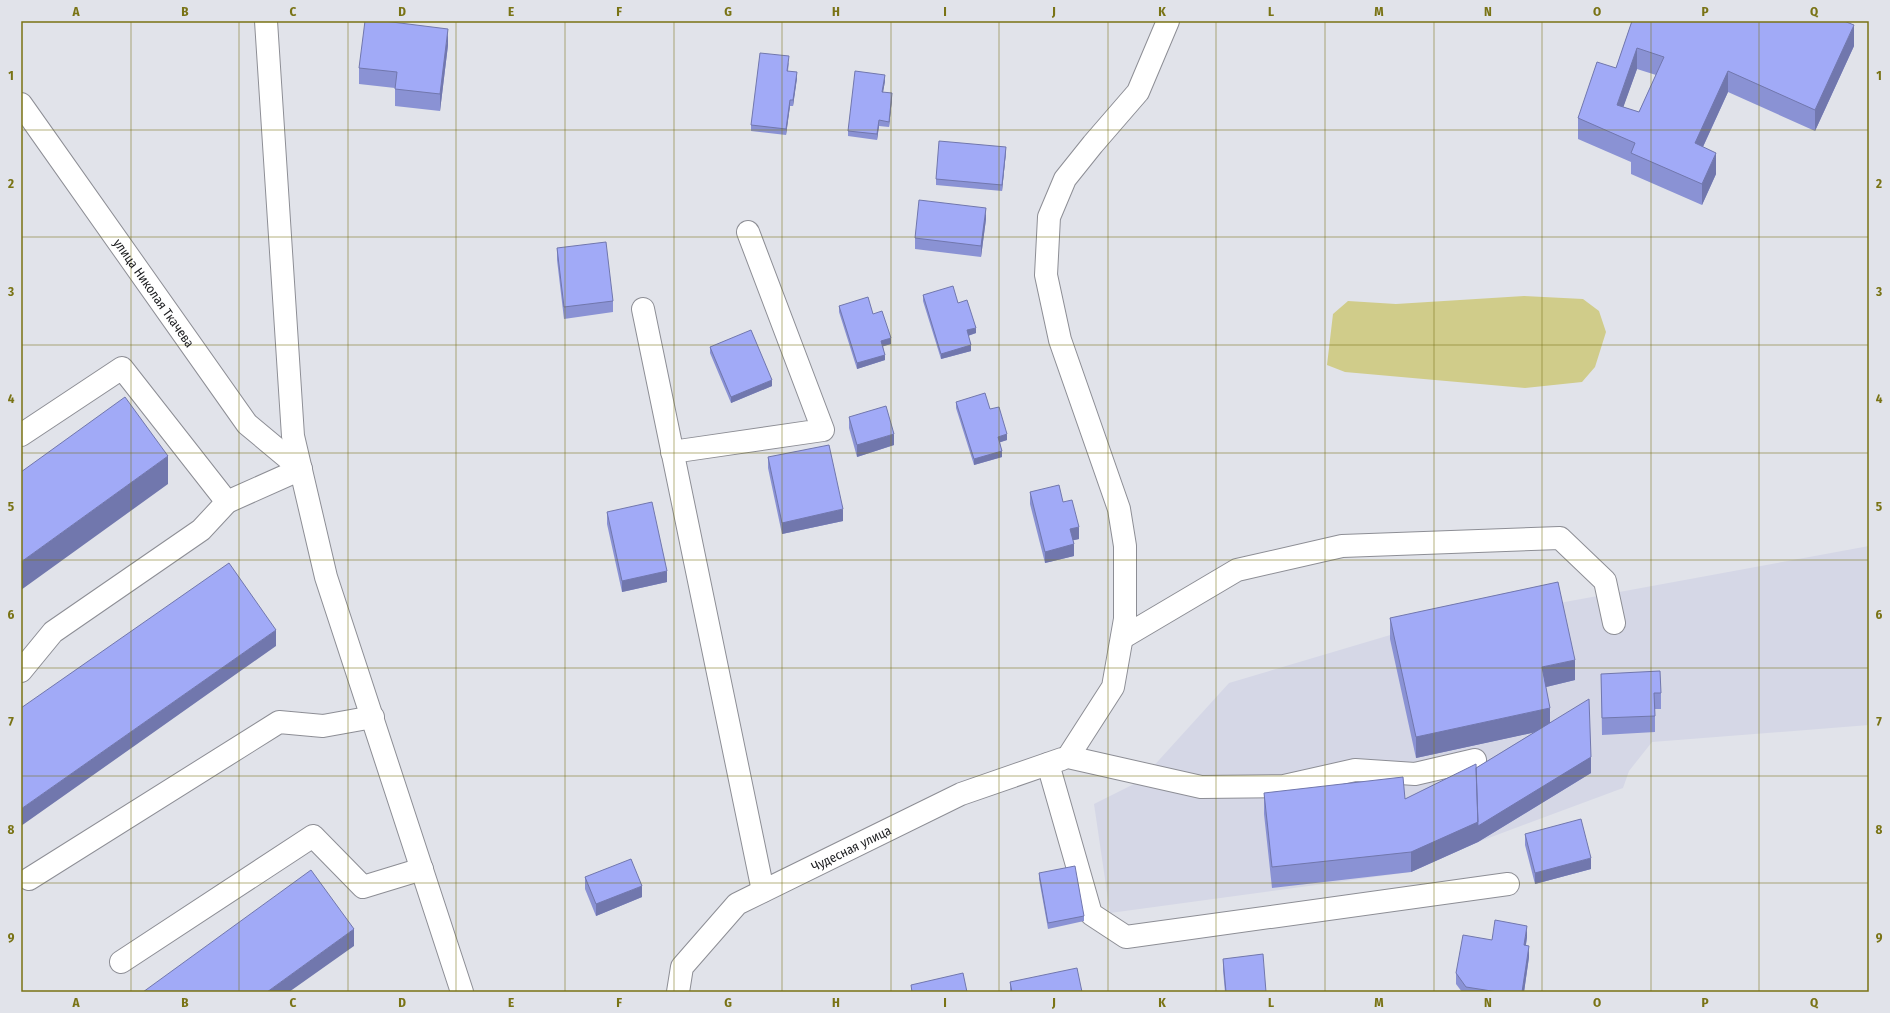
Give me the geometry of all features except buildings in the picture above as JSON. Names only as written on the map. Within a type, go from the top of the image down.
[{"type":"street","points":[[266,21],[293,436],[326,577],[462,992]]},
{"type":"street","points":[[1168,21],[1138,92],[1065,179],[1048,217],[1046,275],[1060,340],[1119,509],[1124,546],[1125,619],[1113,687],[1058,761],[1091,914],[1126,937],[1508,884]]},
{"type":"street","name":"улица Николая Ткачева","points":[[21,104],[247,424],[301,469]]},
{"type":"street","points":[[672,452],[824,430],[748,232]]},
{"type":"street","points":[[643,309],[763,891]]},
{"type":"street","points":[[21,435],[122,368],[227,502]]},
{"type":"street","points":[[21,671],[53,632],[201,530],[227,502],[301,469]]},
{"type":"street","points":[[1122,638],[1238,570],[1334,548],[1552,538],[1560,538],[1605,581],[1614,622]]},
{"type":"street","points":[[29,879],[279,722],[323,726],[373,717]]},
{"type":"street","points":[[1058,761],[1201,786],[1284,786],[1355,770],[1415,774],[1475,760]]},
{"type":"street","name":"Чудесная улица","points":[[678,992],[682,967],[737,904],[961,794],[1058,761]]},
{"type":"street","points":[[121,962],[313,836],[363,887],[422,869]]},
{"type":"shaded area","points":[[1524,296],[1583,299],[1599,311],[1606,332],[1595,367],[1582,382],[1525,388],[1345,372],[1327,365],[1333,314],[1348,301],[1396,304]]},
{"type":"shaded area","points":[[1869,546],[1869,725],[1652,742],[1629,771],[1623,788],[1478,842],[1411,872],[1110,913],[1094,804],[1140,781],[1229,683],[1397,633]]}]
